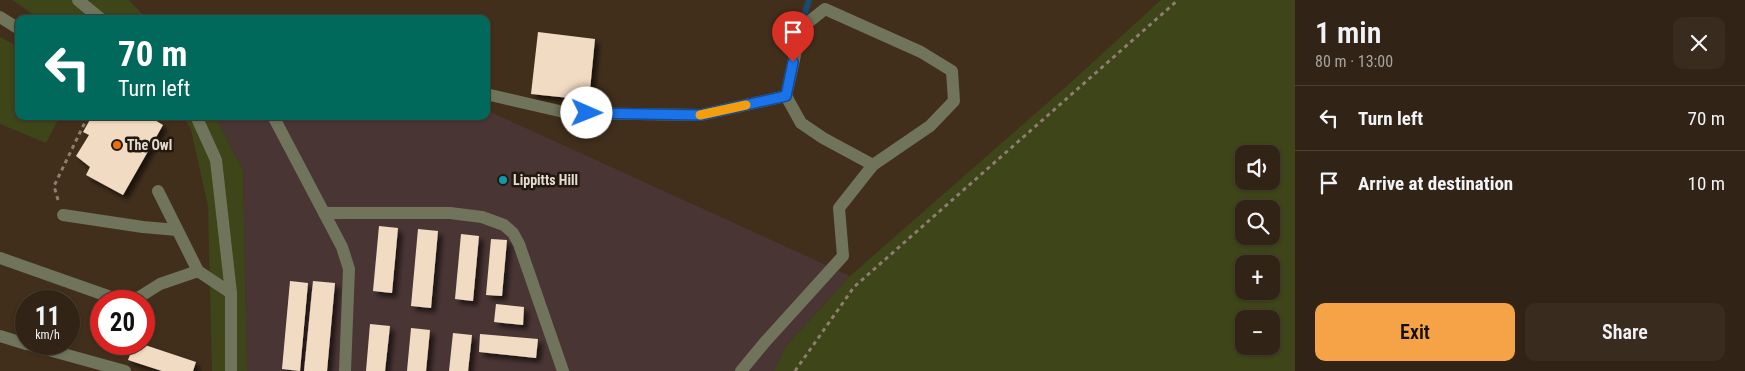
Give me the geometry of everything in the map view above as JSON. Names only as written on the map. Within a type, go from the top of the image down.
[{"type":"street","points":[[78,0],[96,15]]},
{"type":"street","points":[[741,371],[843,256],[838,208],[873,164],[930,126],[954,101],[952,71],[921,52],[825,9],[801,28],[786,96],[801,123],[823,138],[873,164]]},
{"type":"street","points":[[0,17],[15,26]]},
{"type":"street","points":[[490,95],[568,113],[701,115],[786,96]]},
{"type":"street","points":[[198,120],[216,160],[232,292],[231,371]]},
{"type":"street","points":[[275,120],[342,247],[349,269],[345,371]]},
{"type":"street","points":[[158,191],[198,271],[232,292]]},
{"type":"street","points":[[324,214],[450,213],[482,217],[504,225],[513,233],[519,244],[563,371]]},
{"type":"street","points":[[63,215],[143,228],[176,230]]},
{"type":"street","points":[[0,258],[91,290]]},
{"type":"street","points":[[150,290],[160,284],[198,271]]},
{"type":"street","points":[[0,336],[15,341]]},
{"type":"street","points":[[66,355],[125,371]]},
{"type":"path","points":[[795,371],[854,287],[1178,0]]},
{"type":"path","points":[[63,215],[54,186],[86,120]]},
{"type":"shaded area","points":[[490,112],[850,276],[786,346],[774,371],[247,371],[243,170],[217,120],[490,120]]},
{"type":"green space","points":[[12,0],[129,0],[143,15],[34,15]]},
{"type":"green space","points":[[1161,0],[1295,0],[1295,371],[774,371],[786,346],[850,276],[1069,84]]},
{"type":"green space","points":[[0,37],[15,45],[15,120],[58,120],[46,143],[0,124]]},
{"type":"green space","points":[[185,120],[217,120],[243,170],[247,371],[212,371],[208,206],[191,130]]},
{"type":"building","points":[[538,32],[595,39],[589,100],[531,94]]},
{"type":"building","name":"The Owl","points":[[90,120],[155,120],[163,125],[123,195],[86,175],[90,167],[76,156],[89,135],[83,132]]},
{"type":"building","points":[[379,226],[398,228],[392,293],[373,291]]},
{"type":"building","points":[[418,229],[438,231],[431,308],[411,306]]},
{"type":"building","points":[[461,234],[479,236],[473,301],[455,299]]},
{"type":"building","points":[[491,239],[507,240],[502,296],[486,295]]},
{"type":"building","points":[[290,281],[308,283],[300,371],[282,369]]},
{"type":"building","points":[[313,281],[335,283],[327,371],[304,371]]},
{"type":"building","points":[[496,304],[524,307],[523,325],[494,322]]},
{"type":"building","points":[[370,324],[390,326],[385,371],[366,371]]},
{"type":"building","points":[[411,328],[430,330],[426,371],[407,371]]},
{"type":"building","points":[[453,333],[472,335],[468,371],[449,371]]},
{"type":"building","points":[[480,334],[538,339],[536,358],[479,352]]},
{"type":"building","points":[[155,348],[196,362],[193,371],[162,371],[128,360],[130,355],[155,355]]},
{"type":"waterway","points":[[801,25],[809,0]]},
{"type":"slow traffic","points":[[700,115],[746,105]]},
{"type":"place","name":"The Owl","points":[[117,145]]},
{"type":"place","name":"Lippitts Hill","points":[[503,180]]},
{"type":"route","points":[[587,113],[701,115],[786,96],[793,62]]}]
